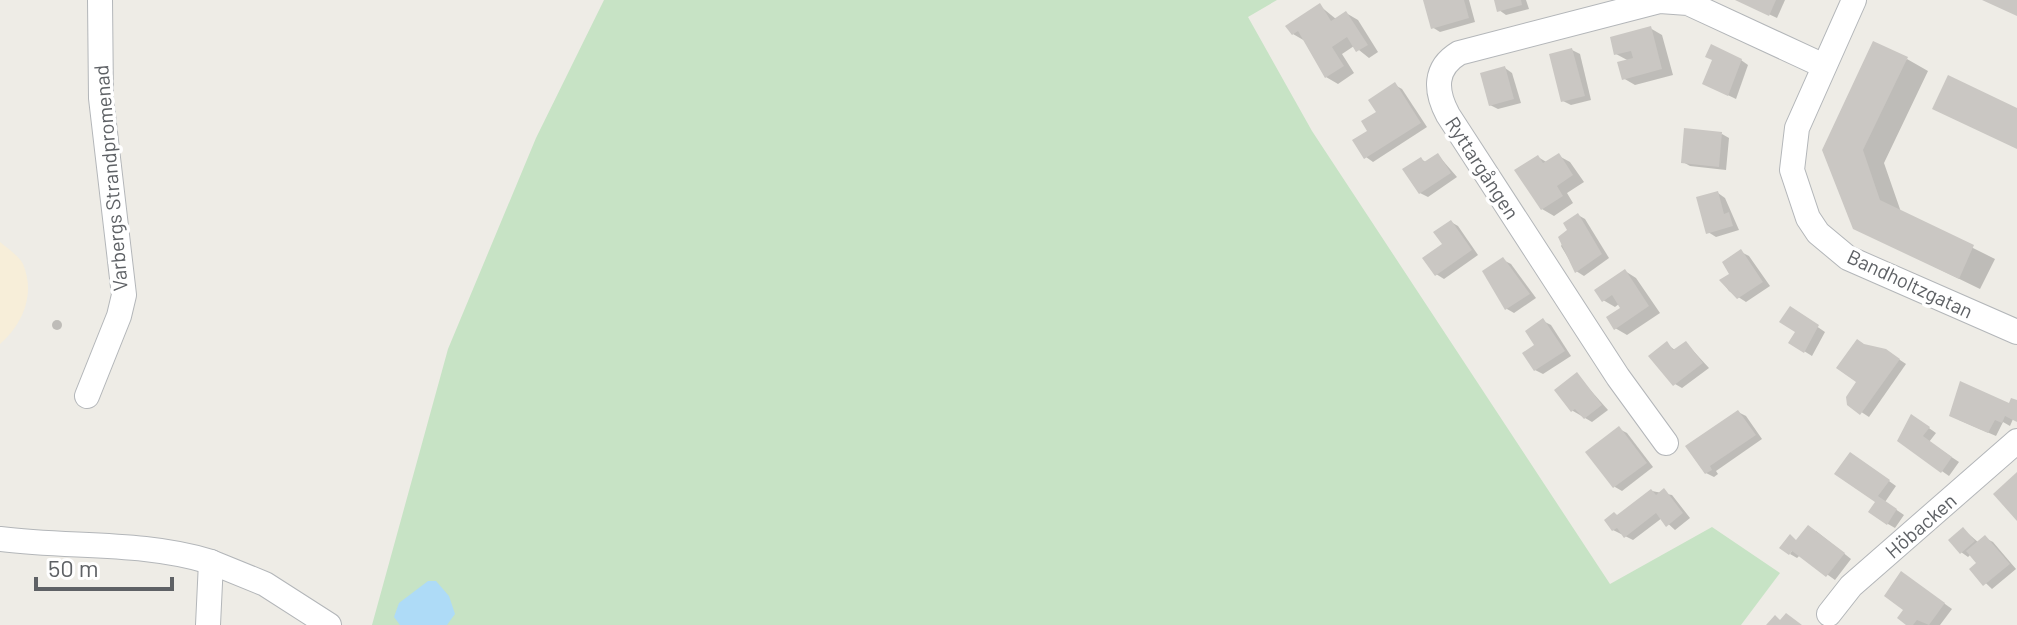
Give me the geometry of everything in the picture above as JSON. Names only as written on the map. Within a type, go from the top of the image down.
[{"type":"street","name":"Varbergs Strandpromenad","points":[[87,396],[119,316],[124,295],[101,98],[100,0]]},
{"type":"street","name":"Bandholtzgatan","points":[[1854,0],[1797,128],[1792,170],[1799,199],[1818,233],[1848,258],[2017,332]]},
{"type":"street","name":"Ryttargången","points":[[1666,443],[1618,377],[1448,115],[1439,99],[1441,71],[1447,60],[1459,53],[1660,1],[1688,3],[1824,66]]},
{"type":"street","name":"Höbacken","points":[[1829,614],[1851,586],[2017,441]]},
{"type":"street","points":[[0,539],[78,547],[154,549],[211,562],[265,584],[329,625]]},
{"type":"street","points":[[208,625],[211,562]]},
{"type":"green space","points":[[604,0],[1277,0],[1248,17],[1312,131],[1610,584],[1712,527],[1780,573],[1741,625],[372,625],[448,349],[536,138]]},
{"type":"sand","points":[[0,242],[23,264],[28,287],[20,319],[0,344]]},
{"type":"water","points":[[428,581],[436,581],[449,596],[455,614],[447,625],[400,625],[394,617],[399,603]]},
{"type":"building","points":[[1423,0],[1464,0],[1469,18],[1431,29]]},
{"type":"building","points":[[1494,0],[1521,0],[1522,5],[1497,12]]},
{"type":"building","points":[[1735,0],[1776,0],[1769,16]]},
{"type":"building","points":[[1982,0],[2017,0],[2017,16]]},
{"type":"building","points":[[1320,3],[1331,21],[1346,11],[1368,45],[1356,52],[1347,37],[1332,47],[1344,66],[1325,78],[1298,31],[1292,35],[1285,26]]},
{"type":"building","points":[[1651,26],[1662,69],[1622,80],[1617,62],[1633,58],[1631,51],[1614,55],[1610,37]]},
{"type":"building","points":[[1873,41],[1908,57],[1863,150],[1880,200],[1974,245],[1959,279],[1853,229],[1822,150]]},
{"type":"building","points":[[1711,44],[1742,59],[1728,96],[1702,84],[1712,60],[1705,57]]},
{"type":"building","points":[[1572,48],[1585,96],[1561,102],[1549,54]]},
{"type":"building","points":[[1505,66],[1514,99],[1489,106],[1480,73]]},
{"type":"building","points":[[1948,75],[2017,108],[2017,149],[1932,109]]},
{"type":"building","points":[[1395,82],[1421,123],[1364,159],[1352,140],[1367,131],[1361,121],[1376,112],[1368,100]]},
{"type":"building","points":[[1684,128],[1722,132],[1719,167],[1681,163]]},
{"type":"building","points":[[1438,153],[1451,173],[1419,194],[1402,169],[1421,157],[1424,162]]},
{"type":"building","points":[[1559,153],[1573,175],[1557,186],[1563,196],[1541,210],[1514,170],[1538,155],[1543,163]]},
{"type":"building","points":[[1718,191],[1724,214],[1729,212],[1733,226],[1706,234],[1696,197]]},
{"type":"building","points":[[1578,213],[1602,254],[1575,273],[1558,237],[1567,230],[1563,223]]},
{"type":"building","points":[[1451,220],[1472,250],[1435,276],[1422,258],[1442,244],[1433,232]]},
{"type":"building","points":[[1741,249],[1763,282],[1737,299],[1719,280],[1729,274],[1722,262]]},
{"type":"building","points":[[1503,257],[1530,294],[1505,310],[1482,271]]},
{"type":"building","points":[[1625,269],[1649,306],[1614,330],[1606,317],[1620,308],[1612,295],[1602,302],[1594,290]]},
{"type":"building","points":[[1790,306],[1819,325],[1804,353],[1788,343],[1795,332],[1779,322]]},
{"type":"building","points":[[1543,318],[1565,351],[1534,371],[1522,353],[1534,345],[1525,331]]},
{"type":"building","points":[[1857,339],[1864,344],[1886,349],[1900,359],[1860,415],[1847,405],[1846,397],[1856,382],[1836,368]]},
{"type":"building","points":[[1667,341],[1673,350],[1686,341],[1703,363],[1673,386],[1648,356]]},
{"type":"building","points":[[1577,372],[1602,405],[1584,419],[1575,409],[1571,412],[1554,390]]},
{"type":"building","points":[[1960,381],[2009,403],[2011,398],[2017,400],[2017,422],[2005,416],[2002,423],[1995,420],[1988,433],[1949,416]]},
{"type":"building","points":[[1738,410],[1756,435],[1710,466],[1712,470],[1705,474],[1685,446]]},
{"type":"building","points":[[1911,414],[1930,427],[1923,436],[1952,457],[1941,473],[1897,441]]},
{"type":"building","points":[[1619,426],[1647,463],[1613,488],[1585,452]]},
{"type":"building","points":[[1850,452],[1890,480],[1878,496],[1897,509],[1887,525],[1868,512],[1875,502],[1834,474]]},
{"type":"building","points":[[2017,472],[2017,521],[1993,494]]},
{"type":"building","points":[[1664,488],[1683,513],[1666,527],[1656,513],[1624,538],[1617,528],[1612,531],[1604,520],[1614,512],[1617,515],[1651,489],[1656,495]]},
{"type":"building","points":[[1808,525],[1845,553],[1826,577],[1792,551],[1789,555],[1779,548],[1790,534],[1796,540]]},
{"type":"building","points":[[1963,527],[1975,541],[1960,554],[1948,540]]},
{"type":"building","points":[[1985,535],[2010,564],[1983,586],[1969,569],[1976,563],[1966,551]]},
{"type":"building","points":[[1901,571],[1945,603],[1929,625],[1917,620],[1913,625],[1906,625],[1897,618],[1903,610],[1884,596]]},
{"type":"building","points":[[1786,613],[1802,625],[1766,625],[1775,615],[1780,620]]}]
